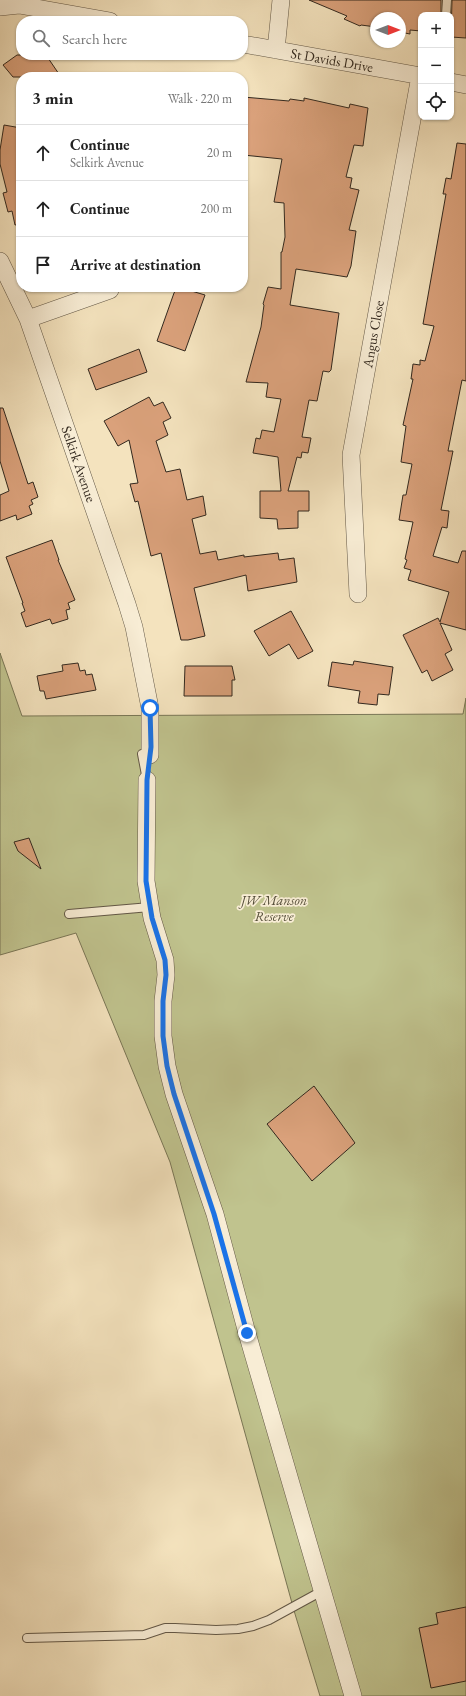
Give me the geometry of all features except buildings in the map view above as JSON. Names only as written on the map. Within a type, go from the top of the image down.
[{"type":"street","points":[[276,50],[281,0]]},
{"type":"street","points":[[0,7],[14,3],[83,16]]},
{"type":"street","name":"St Davids Drive","points":[[248,45],[418,76]]},
{"type":"street","points":[[454,83],[466,85]]},
{"type":"street","name":"Angus Close","points":[[358,594],[351,454],[419,84]]},
{"type":"street","name":"Selkirk Avenue","points":[[0,261],[28,318],[134,627],[142,672],[139,726],[146,755]]},
{"type":"street","points":[[28,318],[104,292]]},
{"type":"street","points":[[147,780],[146,881],[150,907],[165,960],[166,975],[163,1001],[163,1036],[167,1066],[174,1094],[214,1214],[353,1696]]},
{"type":"lane","points":[[446,12],[447,0]]},
{"type":"lane","points":[[146,755],[147,780]]},
{"type":"lane","points":[[69,914],[150,907]]},
{"type":"lane","points":[[27,1638],[144,1635],[166,1628],[238,1629],[269,1620],[322,1592]]},
{"type":"green space","name":"JW Manson Reserve","points":[[0,653],[22,716],[463,714],[466,698],[466,1696],[320,1696],[295,1614],[170,1162],[76,933],[0,955]]},
{"type":"route","points":[[150,708],[151,747],[147,780],[146,881],[152,918],[165,960],[166,975],[163,1001],[163,1036],[167,1066],[174,1094],[214,1214],[247,1333]]}]
